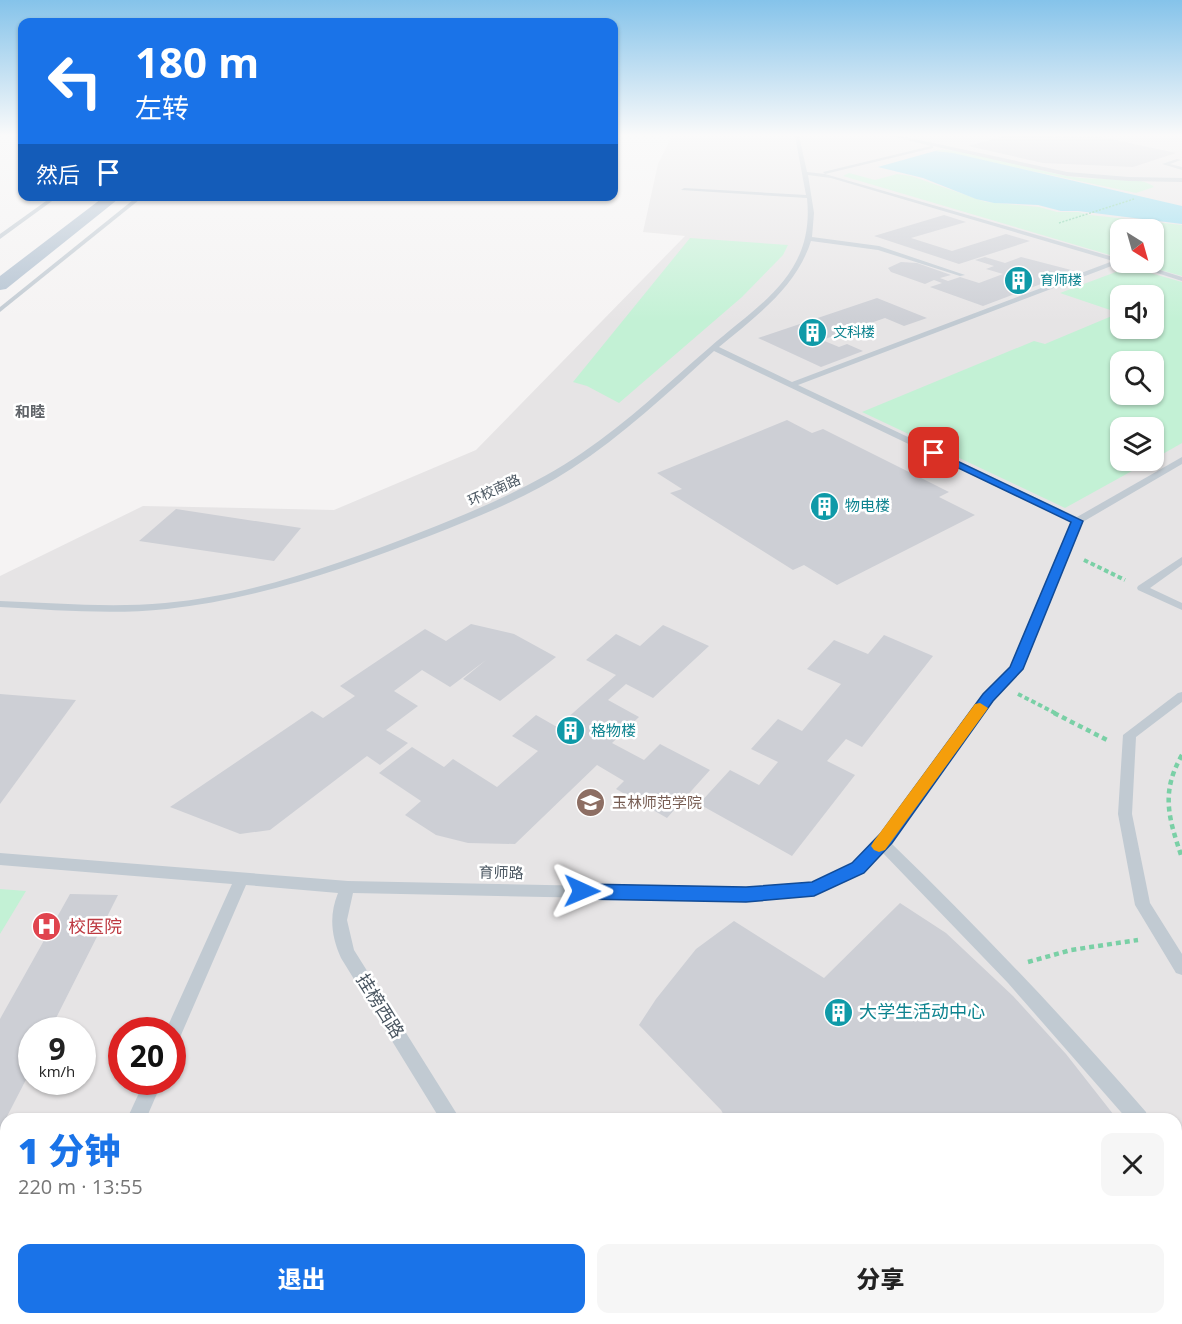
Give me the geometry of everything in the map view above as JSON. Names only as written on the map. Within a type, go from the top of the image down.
[{"type":"main road","points":[[0,285],[109,201]]},
{"type":"lane","name":"环校南路","points":[[0,603],[111,609],[168,606],[230,595],[358,559],[525,491],[566,468],[627,425],[788,280],[799,266],[810,239],[809,198]]},
{"type":"lane","points":[[902,198],[1110,258]]},
{"type":"lane","points":[[0,237],[50,201]]},
{"type":"lane","points":[[0,310],[136,201]]},
{"type":"lane","points":[[810,239],[879,248],[962,275]]},
{"type":"lane","points":[[791,385],[1110,265]]},
{"type":"lane","points":[[1162,273],[1182,279]]},
{"type":"lane","points":[[714,348],[1077,521],[1182,460]]},
{"type":"lane","name":"育师路","points":[[0,859],[348,887],[746,895],[814,889],[858,868],[882,843],[988,698],[1016,669],[1077,521]]},
{"type":"lane","points":[[1182,560],[1142,588],[1182,608]]},
{"type":"lane","points":[[1182,696],[1130,735],[1125,814],[1143,905],[1182,968]]},
{"type":"lane","points":[[882,843],[972,931],[1083,1052],[1134,1113]]},
{"type":"lane","points":[[180,1017],[242,878]]},
{"type":"lane","name":"挂榜西路","points":[[348,887],[339,908],[339,929],[347,953],[447,1113]]},
{"type":"lane","points":[[139,1113],[147,1095]]},
{"type":"path","points":[[1065,221],[1136,198]]},
{"type":"path","points":[[1065,551],[1142,588]]},
{"type":"path","points":[[1000,685],[1129,752]]},
{"type":"path","points":[[1182,755],[1172,770],[1166,808],[1182,858]]},
{"type":"path","points":[[1007,970],[1034,959],[1071,950],[1163,937]]},
{"type":"shaded area","name":"玉林师范学院","points":[[651,198],[1182,198],[1182,1113],[0,1113],[0,576],[143,506],[334,510],[476,450],[685,236],[643,232]]},
{"type":"green space","points":[[917,198],[974,198],[986,202],[1127,219],[1110,219],[1110,255]]},
{"type":"green space","points":[[1164,223],[1182,225],[1182,276],[1164,271]]},
{"type":"green space","points":[[690,238],[788,245],[783,255],[742,297],[619,403],[587,386],[573,382]]},
{"type":"green space","points":[[1113,273],[1150,273],[1182,282],[1182,443],[1164,453],[1164,417],[1110,417],[1110,471],[1132,471],[1065,508],[862,412],[1034,341],[1045,344],[1110,317],[1110,339],[1164,339],[1164,285],[1110,285],[1110,310],[1060,293]]},
{"type":"green space","points":[[0,889],[26,891],[0,934]]},
{"type":"water","points":[[973,198],[1147,198],[1182,206],[1182,224],[1164,222],[1164,219],[1061,211],[1038,205],[994,203]]},
{"type":"building","points":[[944,215],[966,222],[911,238],[952,251],[1006,234],[1030,241],[959,264],[874,236]]},
{"type":"building","name":"育师楼","points":[[985,257],[1005,263],[1021,257],[1075,271],[983,306],[930,287],[942,283],[934,280],[925,284],[891,272],[888,268],[901,262],[917,263],[951,275],[940,278],[948,281],[960,277],[979,283],[1003,274],[986,269],[994,266],[975,260]]},
{"type":"building","name":"文科楼","points":[[877,298],[927,318],[904,326],[885,318],[822,340],[839,347],[847,344],[863,351],[821,367],[758,338]]},
{"type":"building","name":"物电楼","points":[[787,420],[812,433],[823,429],[949,492],[939,497],[975,515],[837,585],[804,565],[793,570],[670,493],[682,489],[657,473]]},
{"type":"building","points":[[176,509],[301,528],[274,561],[139,541]]},
{"type":"building","points":[[471,624],[514,634],[556,657],[500,701],[463,679],[486,660],[450,687],[422,670],[394,691],[418,706],[386,730],[408,743],[380,765],[367,756],[270,830],[240,834],[170,807],[312,711],[323,718],[355,696],[340,686],[425,629],[446,641]]},
{"type":"building","name":"格物楼","points":[[663,625],[709,646],[653,698],[626,684],[608,700],[639,717],[612,743],[644,760],[660,744],[710,770],[667,818],[616,789],[624,781],[597,765],[515,844],[468,843],[436,835],[405,815],[421,801],[379,773],[412,747],[444,767],[453,759],[497,787],[538,751],[512,736],[536,715],[557,727],[616,675],[586,660],[616,634],[640,646]]},
{"type":"building","points":[[884,635],[933,656],[862,747],[846,739],[827,761],[855,775],[792,856],[699,804],[730,770],[759,785],[778,762],[751,749],[778,719],[802,731],[841,684],[807,669],[834,640],[868,654]]},
{"type":"building","points":[[0,694],[76,700],[0,804]]},
{"type":"building","points":[[70,894],[118,895],[57,1017],[18,1017],[18,1095],[9,1113],[0,1113],[0,1019]]},
{"type":"building","name":"大学生活动中心","points":[[900,903],[946,933],[1013,996],[1066,1054],[1112,1113],[723,1113],[639,1025],[656,999],[696,949],[734,921],[824,978]]},
{"type":"slow traffic","points":[[879,846],[980,708]]},
{"type":"place","name":"育师楼","points":[[1019,280]]},
{"type":"place","name":"文科楼","points":[[812,332]]},
{"type":"place","name":"物电楼","points":[[824,506]]},
{"type":"place","name":"格物楼","points":[[570,731]]},
{"type":"place","name":"玉林师范学院","points":[[591,803]]},
{"type":"place","name":"校医院","points":[[47,927]]},
{"type":"place","name":"大学生活动中心","points":[[838,1012]]},
{"type":"district","name":"和睦","points":[[30,412]]},
{"type":"route","points":[[582,891],[746,895],[814,889],[858,868],[887,838],[988,698],[1016,669],[1077,521],[934,453]]}]
